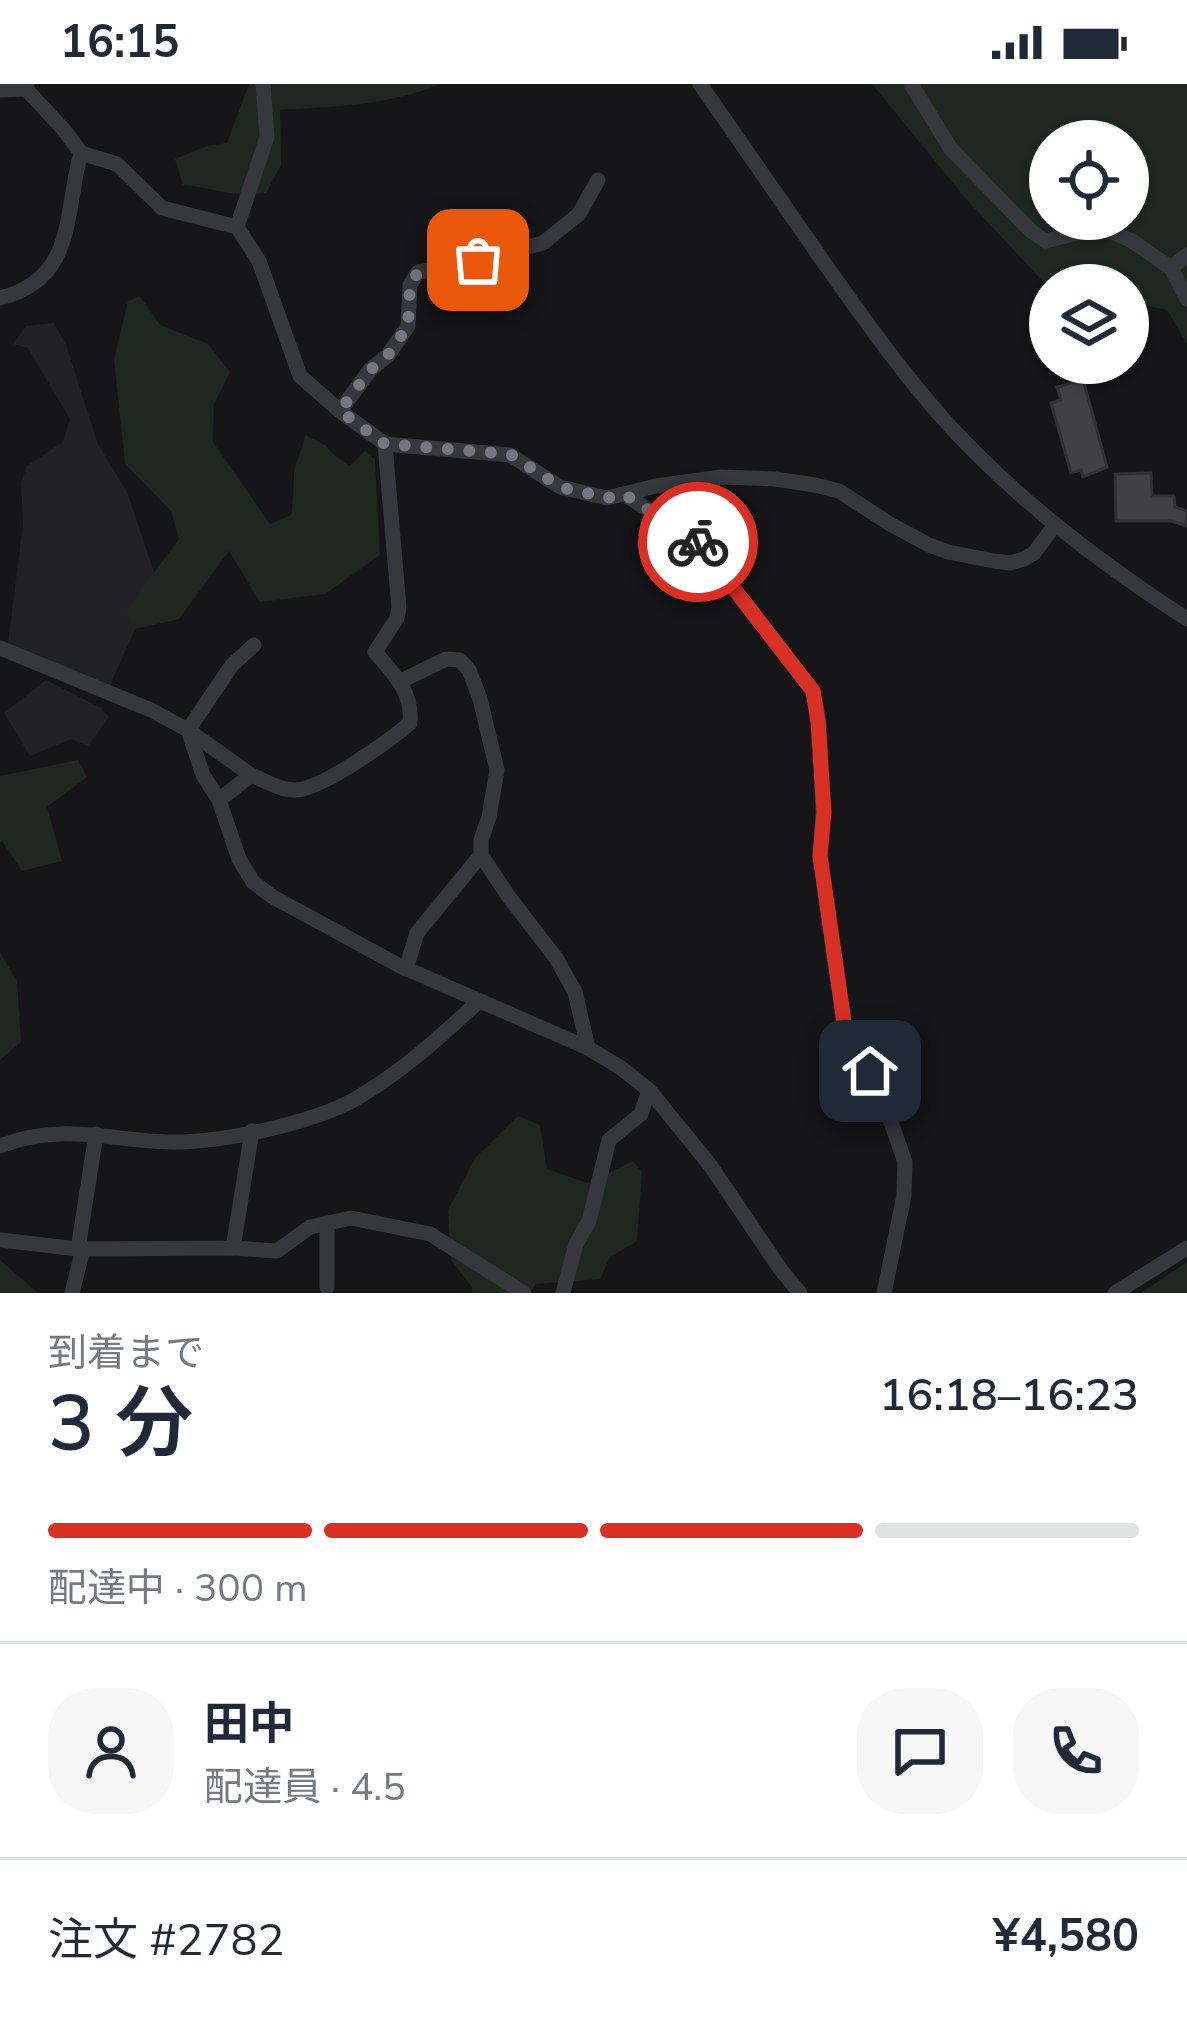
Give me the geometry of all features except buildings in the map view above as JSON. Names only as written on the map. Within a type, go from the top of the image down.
[{"type":"street","points":[[237,227],[267,136],[263,84]]},
{"type":"street","points":[[700,84],[902,370],[948,425],[1055,525],[1112,569],[1186,616]]},
{"type":"street","points":[[910,84],[951,149],[1031,231],[1053,242],[1105,230],[1132,241],[1171,268],[1187,299]]},
{"type":"street","points":[[0,90],[27,87],[81,153],[117,164],[162,208],[237,227],[259,261],[300,376],[385,444],[510,454],[560,487],[607,498],[722,477],[814,485],[839,491],[929,545],[1010,563],[1034,553],[1055,525]]},
{"type":"street","points":[[0,298],[30,286],[47,272],[70,222],[81,153]]},
{"type":"street","points":[[340,411],[408,326],[410,286],[418,272],[543,243],[579,214],[598,180]]},
{"type":"street","points":[[1171,268],[1187,255]]},
{"type":"street","points":[[0,648],[151,710],[251,775],[290,791],[312,788],[410,722],[412,706],[401,681],[375,652],[399,608],[385,444]]},
{"type":"street","points":[[624,494],[698,542],[813,691],[824,812],[820,856],[844,1022],[880,1090],[905,1162],[904,1196],[884,1293]]},
{"type":"street","points":[[188,730],[232,665],[254,645]]},
{"type":"street","points":[[401,681],[446,659],[460,660],[469,670],[497,770],[481,855],[575,992],[588,1048]]},
{"type":"street","points":[[188,730],[202,775],[219,800],[239,859],[254,882],[406,969],[588,1048],[621,1068],[649,1090],[710,1166],[800,1293]]},
{"type":"street","points":[[219,800],[251,775]]},
{"type":"street","points":[[406,969],[417,933],[481,855]]},
{"type":"street","points":[[0,1146],[76,1131],[184,1142],[283,1127],[358,1098],[423,1052],[478,1002]]},
{"type":"street","points":[[563,1293],[589,1221],[609,1140],[641,1114],[649,1090]]},
{"type":"street","points":[[233,1248],[253,1131]]},
{"type":"street","points":[[72,1293],[96,1135]]},
{"type":"street","points":[[0,1240],[81,1249],[277,1251],[310,1228],[351,1218],[430,1234],[524,1293]]},
{"type":"street","points":[[327,1224],[327,1287]]},
{"type":"street","points":[[1115,1293],[1187,1248]]},
{"type":"shaded area","points":[[249,84],[441,84],[381,101],[280,110],[281,165],[266,193],[183,185],[175,159],[227,143]]},
{"type":"shaded area","points":[[872,84],[1187,84],[1187,344],[1167,310],[1149,306],[1149,264],[1029,267],[966,199]]},
{"type":"shaded area","points":[[140,296],[160,325],[208,344],[230,372],[214,404],[213,442],[270,524],[291,515],[295,469],[305,435],[350,466],[365,451],[375,459],[380,555],[325,594],[260,602],[229,551],[179,619],[135,629],[125,611],[179,539],[171,511],[125,464],[114,359],[128,301]]},
{"type":"shaded area","points":[[54,323],[66,345],[98,444],[127,492],[157,581],[110,685],[7,651],[23,524],[21,483],[27,466],[63,442],[70,419],[28,348],[13,344],[26,326]]},
{"type":"shaded area","points":[[46,680],[101,708],[109,717],[88,746],[71,739],[30,756],[4,713]]},
{"type":"shaded area","points":[[78,760],[87,777],[47,807],[62,861],[22,871],[0,842],[0,776]]},
{"type":"shaded area","points":[[0,952],[17,981],[21,1042],[0,1060]]},
{"type":"shaded area","points":[[518,1116],[540,1125],[547,1169],[588,1183],[633,1161],[642,1172],[637,1241],[610,1257],[600,1279],[536,1284],[529,1293],[472,1293],[451,1260],[448,1210],[475,1158]]},
{"type":"shaded area","points":[[0,1260],[38,1293],[0,1293]]},
{"type":"shaded area","points":[[1187,1262],[1187,1293],[1141,1293]]},
{"type":"way so far","points":[[478,260],[418,272],[410,286],[408,326],[340,411],[385,444],[510,454],[560,487],[607,498],[624,494],[698,542]]},
{"type":"route","points":[[698,542],[813,691],[824,812],[820,856],[844,1022],[870,1071]]}]
